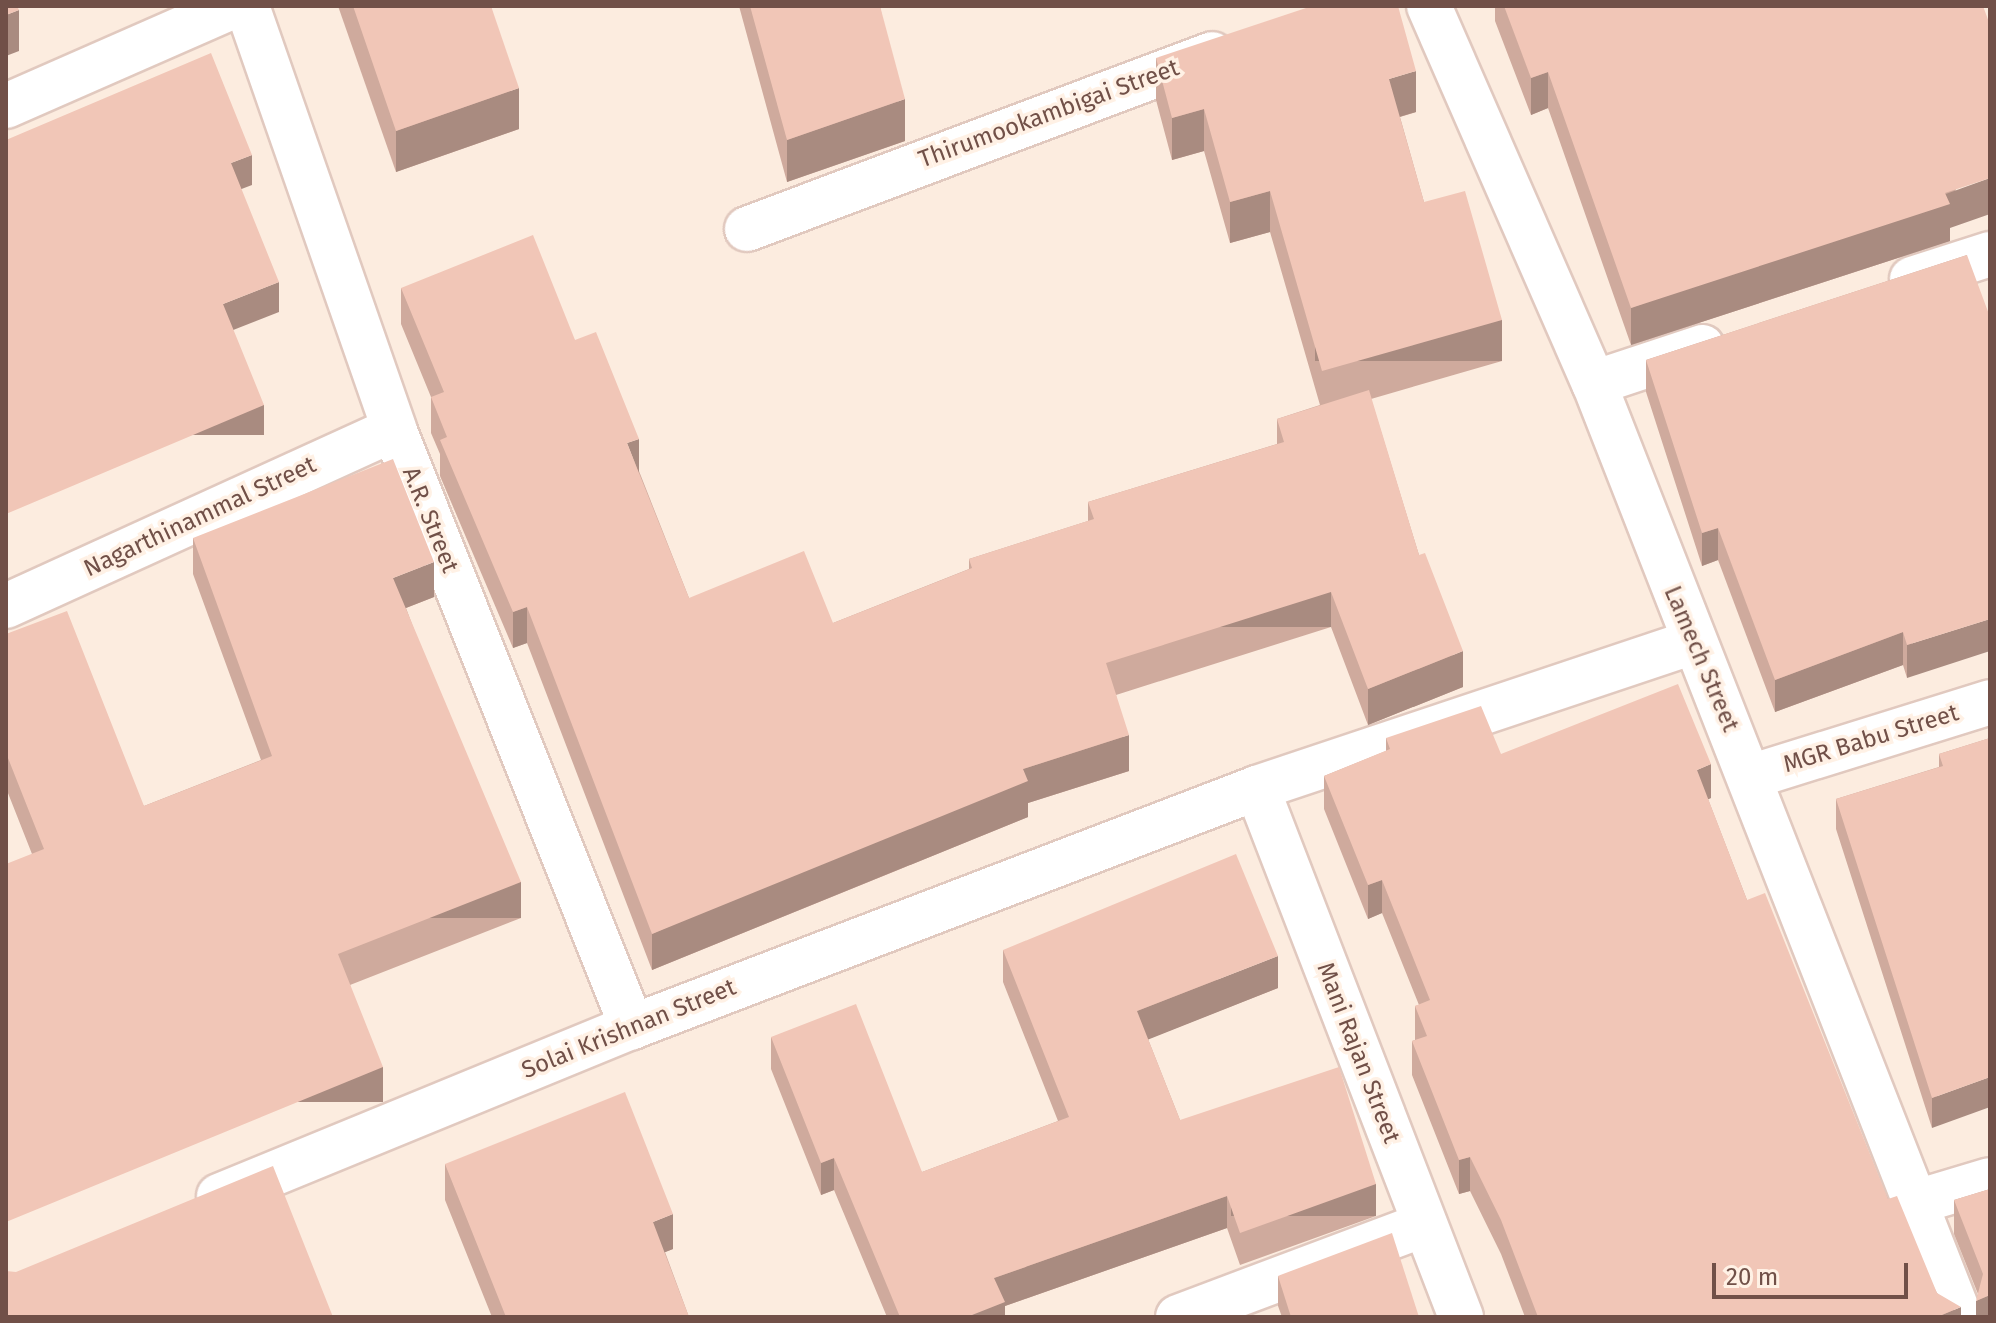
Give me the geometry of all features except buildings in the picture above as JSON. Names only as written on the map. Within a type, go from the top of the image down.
[{"type":"street","points":[[6,106],[234,6]]},
{"type":"street","name":"A.R. Street","points":[[247,6],[394,429],[632,1027]]},
{"type":"street","name":"Lamech Street","points":[[1429,6],[1594,383],[1691,643],[1753,776],[1913,1203],[1960,1317]]},
{"type":"street","name":"Thirumookambigai Street","points":[[747,229],[1253,40]]},
{"type":"street","points":[[1873,292],[1990,254]]},
{"type":"street","points":[[1594,383],[1741,335]]},
{"type":"street","name":"Nagarthinammal Street","points":[[6,606],[394,429]]},
{"type":"street","name":"Solai Krishnan Street","points":[[181,1212],[632,1027],[1257,788],[1691,643]]},
{"type":"street","name":"MGR Babu Street","points":[[1753,776],[1990,702]]},
{"type":"street","name":"Mani Rajan Street","points":[[1257,788],[1461,1317]]},
{"type":"street","points":[[1913,1203],[1990,1180]]},
{"type":"street","points":[[1178,1317],[1423,1225]]}]
